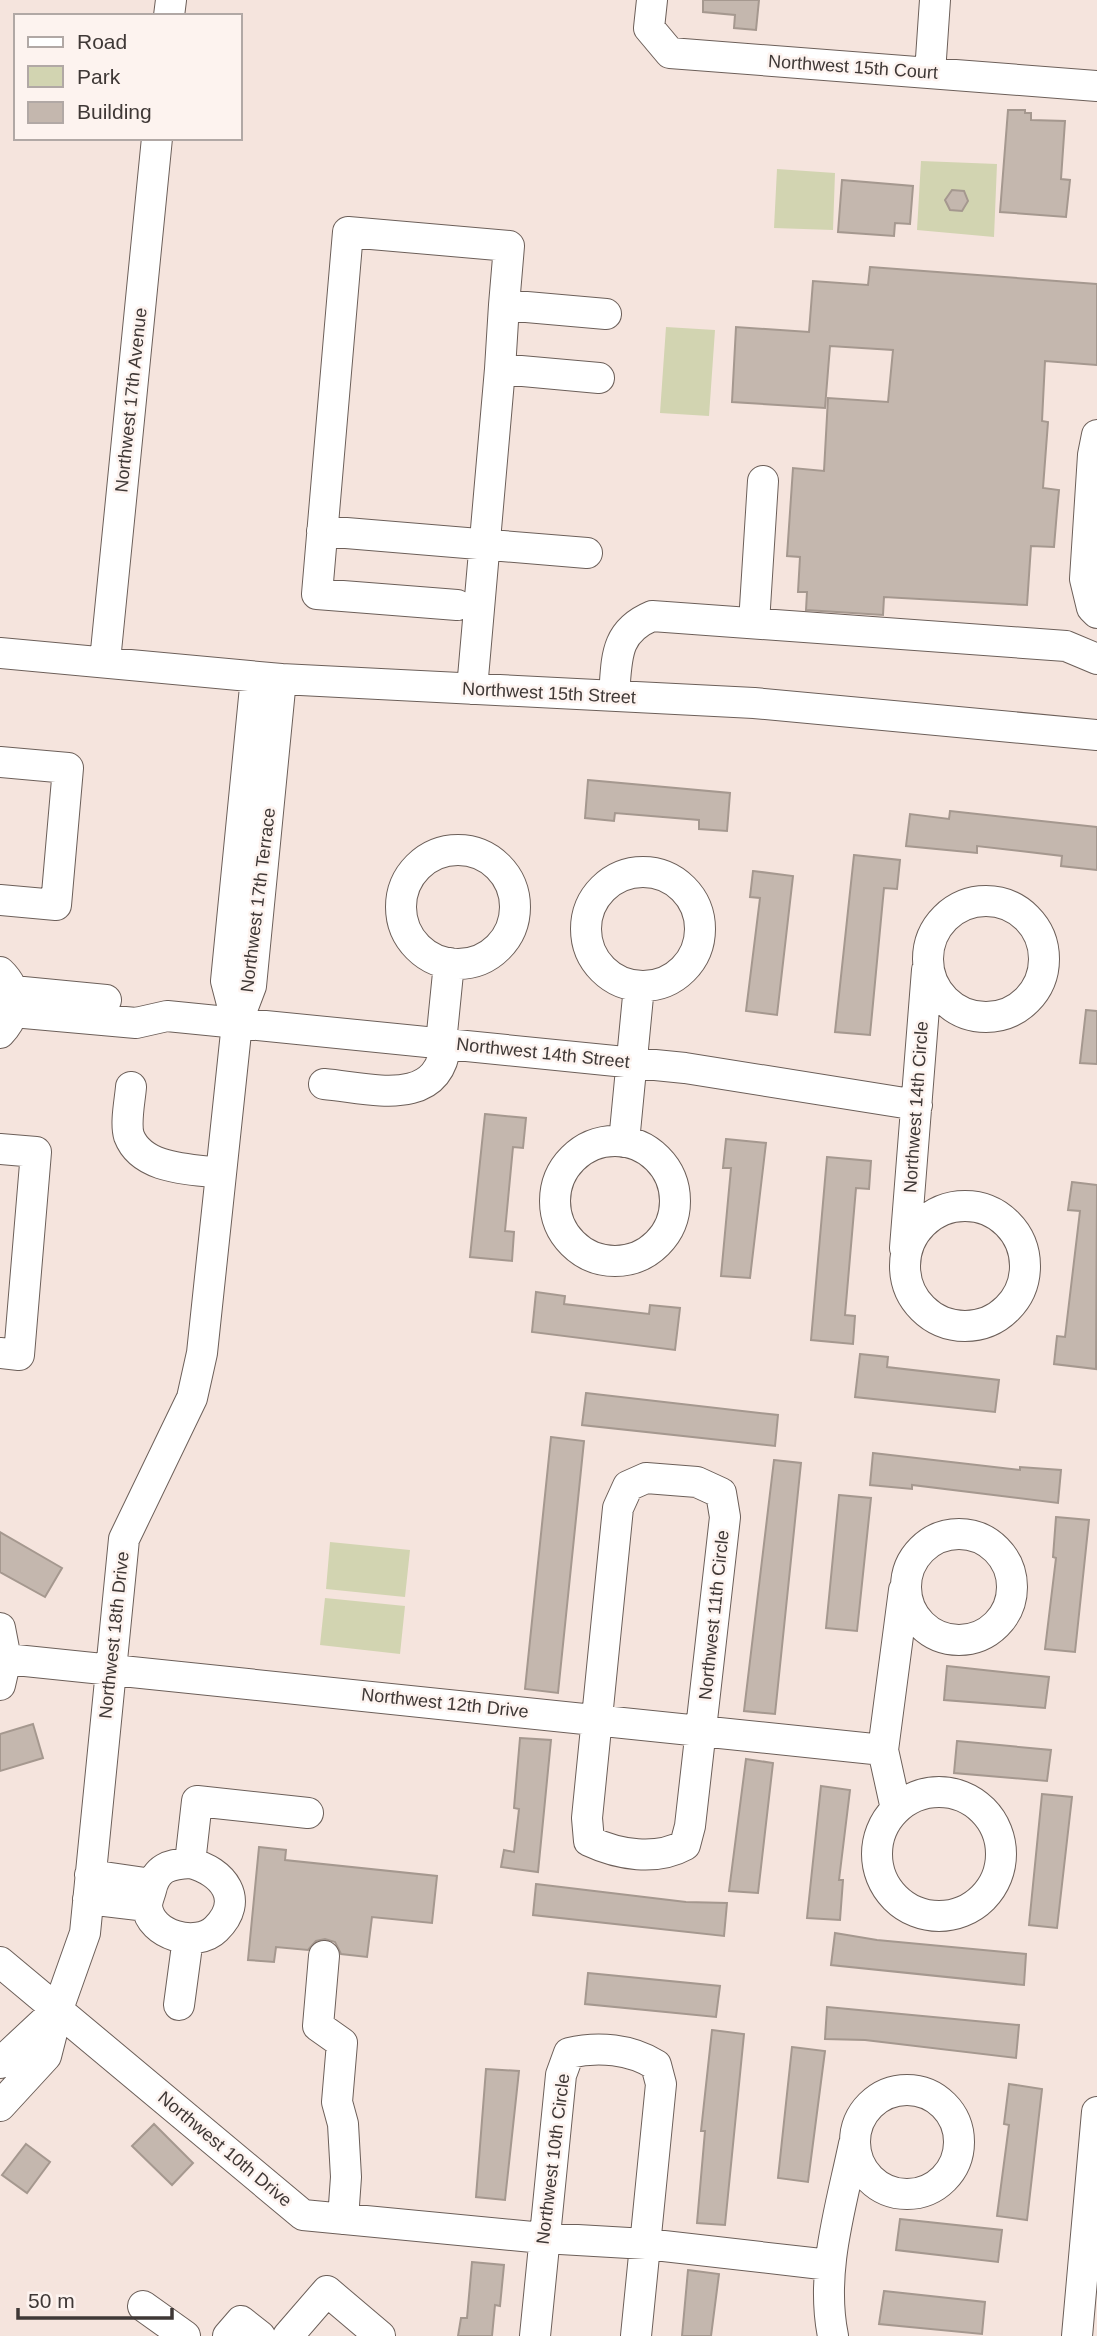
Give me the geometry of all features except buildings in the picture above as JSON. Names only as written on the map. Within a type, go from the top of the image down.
[{"type":"street","name":"Northwest 15th Court","points":[[652,0],[649,28],[670,53],[1097,86]]},
{"type":"street","points":[[930,74],[935,0]]},
{"type":"street","name":"Northwest 17th Avenue","points":[[105,661],[157,140]]},
{"type":"street","points":[[457,605],[317,594],[348,232],[509,246],[471,688]]},
{"type":"street","points":[[504,305],[606,314]]},
{"type":"street","points":[[500,369],[599,378]]},
{"type":"street","points":[[1097,435],[1093,455],[1085,579],[1093,608],[1097,613]]},
{"type":"street","points":[[754,623],[763,481]]},
{"type":"street","points":[[323,531],[587,553]]},
{"type":"street","points":[[614,696],[618,652],[625,635],[643,619],[652,615],[1066,646],[1097,659]]},
{"type":"street","name":"Northwest 15th Street","points":[[0,653],[269,678],[754,703],[1097,735]]},
{"type":"street","name":"Northwest 17th Terrace","points":[[237,1023],[226,981],[269,678]]},
{"type":"street","points":[[0,762],[68,768],[56,905],[0,900]]},
{"type":"street","name":"Northwest 14th Circle","points":[[904,1259],[911,1239],[923,1222],[941,1210],[961,1205],[984,1208],[1003,1218],[1017,1233],[1025,1253],[1026,1274],[1020,1293],[1008,1310],[990,1322],[970,1327],[948,1324],[928,1315],[914,1299],[906,1280],[904,1259],[928,955]]},
{"type":"street","points":[[324,1084],[408,1092],[431,1079],[444,1060],[449,963]]},
{"type":"street","points":[[624,1142],[639,986]]},
{"type":"street","name":"Northwest 14th Street","points":[[7,1002],[135,1003],[167,1016],[632,1062],[916,1105]]},
{"type":"street","name":"Northwest 18th Drive","points":[[0,2106],[46,2056],[58,2009],[72,1978],[85,1933],[124,1539],[192,1398],[202,1353],[237,1023]]},
{"type":"street","points":[[131,1087],[128,1134],[137,1149],[156,1162],[221,1173]]},
{"type":"street","points":[[610,1141],[624,1142],[651,1153],[666,1168],[674,1187],[676,1208],[670,1227],[658,1244],[641,1256],[621,1261],[600,1259],[581,1250],[566,1236],[557,1217],[555,1196],[561,1176],[573,1159],[590,1147],[610,1141]]},
{"type":"street","points":[[0,1149],[36,1152],[19,1354],[0,1353]]},
{"type":"street","name":"Northwest 11th Circle","points":[[646,1478],[697,1482],[721,1493],[725,1517],[702,1731],[685,1845],[667,1855],[611,1852],[589,1841],[587,1818],[597,1719],[618,1508],[628,1486],[646,1478]]},
{"type":"street","points":[[896,1809],[911,1798],[946,1792],[967,1798],[985,1811],[999,1835],[1002,1857],[998,1878],[987,1895],[970,1909],[937,1917],[915,1912],[896,1899],[878,1869],[877,1847],[883,1826],[896,1809],[883,1750],[905,1583]]},
{"type":"street","points":[[0,1628],[3,1672]]},
{"type":"street","name":"Northwest 12th Drive","points":[[3,1672],[111,1668],[883,1750]]},
{"type":"street","points":[[190,1863],[197,1801],[308,1812]]},
{"type":"street","points":[[190,1863],[208,1867],[226,1884],[227,1914],[220,1925],[203,1937],[188,1938],[166,1932],[153,1920],[150,1895],[154,1877],[165,1867],[190,1863]]},
{"type":"street","points":[[89,1887],[150,1895]]},
{"type":"street","points":[[179,2005],[188,1938]]},
{"type":"street","points":[[324,1956],[318,2026],[342,2042],[337,2102],[343,2124],[346,2177],[343,2219]]},
{"type":"street","name":"Northwest 10th Drive","points":[[0,1962],[303,2215],[543,2238],[646,2244]]},
{"type":"street","name":"Northwest 18th Drive","points":[[0,2063],[58,2009]]},
{"type":"street","name":"Northwest 10th Circle","points":[[535,2336],[561,2075],[569,2053],[590,2048],[640,2055],[656,2065],[661,2084],[636,2336]]},
{"type":"street","points":[[1077,2336],[1097,2112]]},
{"type":"street","points":[[834,2336],[827,2308],[830,2265],[857,2126]]},
{"type":"street","points":[[646,2244],[830,2265]]},
{"type":"street","points":[[288,2336],[327,2291],[380,2336]]},
{"type":"street","points":[[143,2306],[185,2336]]},
{"type":"street","points":[[229,2336],[241,2321],[260,2336]]},
{"type":"green space","points":[[921,161],[997,164],[994,237],[917,230]]},
{"type":"green space","points":[[777,169],[835,173],[833,230],[774,228]]},
{"type":"green space","points":[[666,327],[715,330],[709,416],[660,413]]},
{"type":"green space","points":[[330,1542],[410,1550],[405,1597],[326,1589]]},
{"type":"green space","points":[[325,1598],[405,1606],[400,1654],[320,1645]]}]
